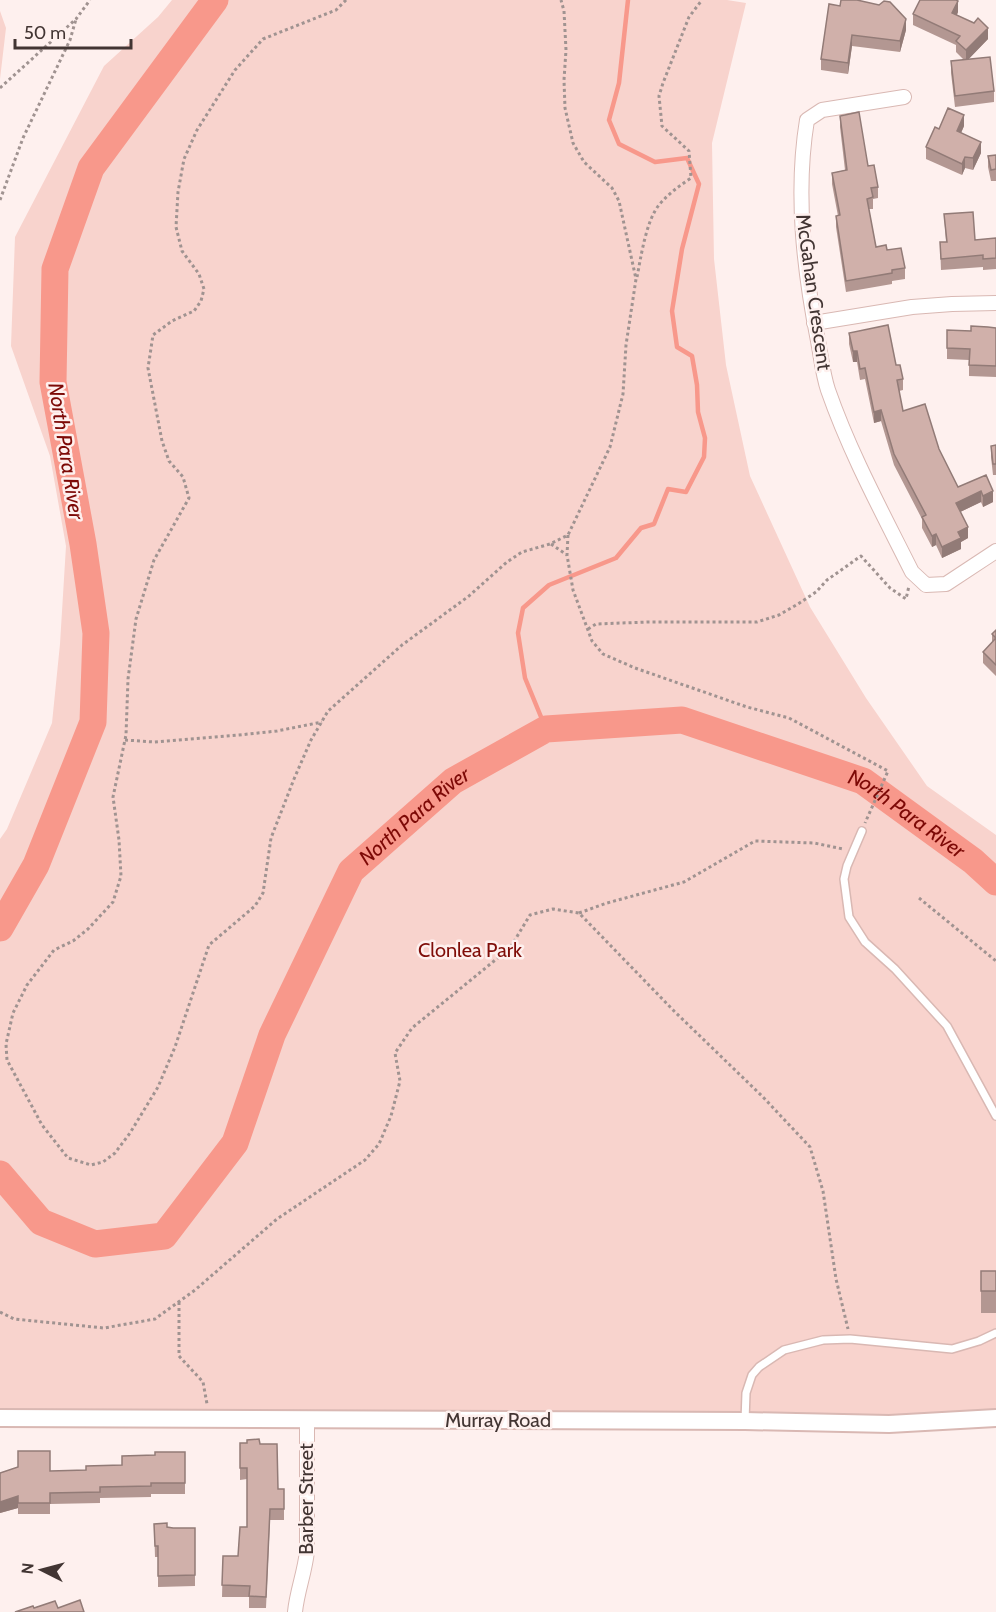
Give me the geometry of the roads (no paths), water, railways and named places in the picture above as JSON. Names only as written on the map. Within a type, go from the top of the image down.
[{"type":"street","name":"McGahan Crescent","points":[[903,97],[822,110],[807,120],[801,153],[803,236],[814,323],[828,389],[859,466],[912,572],[926,585],[946,584],[996,551]]},
{"type":"street","points":[[814,323],[912,307],[996,303]]},
{"type":"street","name":"Murray Road","points":[[0,1418],[745,1420],[889,1424],[996,1418]]},
{"type":"street","name":"Barber Street","points":[[295,1612],[307,1551],[307,1420]]},
{"type":"lane","points":[[862,831],[844,879],[849,917],[865,942],[895,969],[947,1026],[996,1116]]},
{"type":"lane","points":[[745,1420],[748,1384],[759,1366],[784,1350],[800,1344],[850,1339],[952,1349],[980,1341],[996,1333]]},
{"type":"waterway","name":"North Para River","points":[[0,928],[36,865],[93,722],[96,633],[83,544],[53,382],[55,269],[91,168],[215,0]]},
{"type":"waterway","points":[[546,729],[525,678],[518,633],[523,608],[549,585],[616,558],[641,528],[654,524],[668,489],[686,492],[704,457],[705,438],[698,412],[697,385],[692,356],[677,347],[672,311],[682,249],[699,184],[687,158],[655,162],[619,144],[609,120],[619,83],[628,0]]},
{"type":"waterway","name":"North Para River","points":[[0,1174],[41,1222],[95,1244],[164,1236],[235,1143],[272,1035],[351,871],[453,781],[546,729],[682,720],[863,781],[973,861],[996,882]]},
{"type":"park label","name":"Clonlea Park","points":[[470,950]]}]
